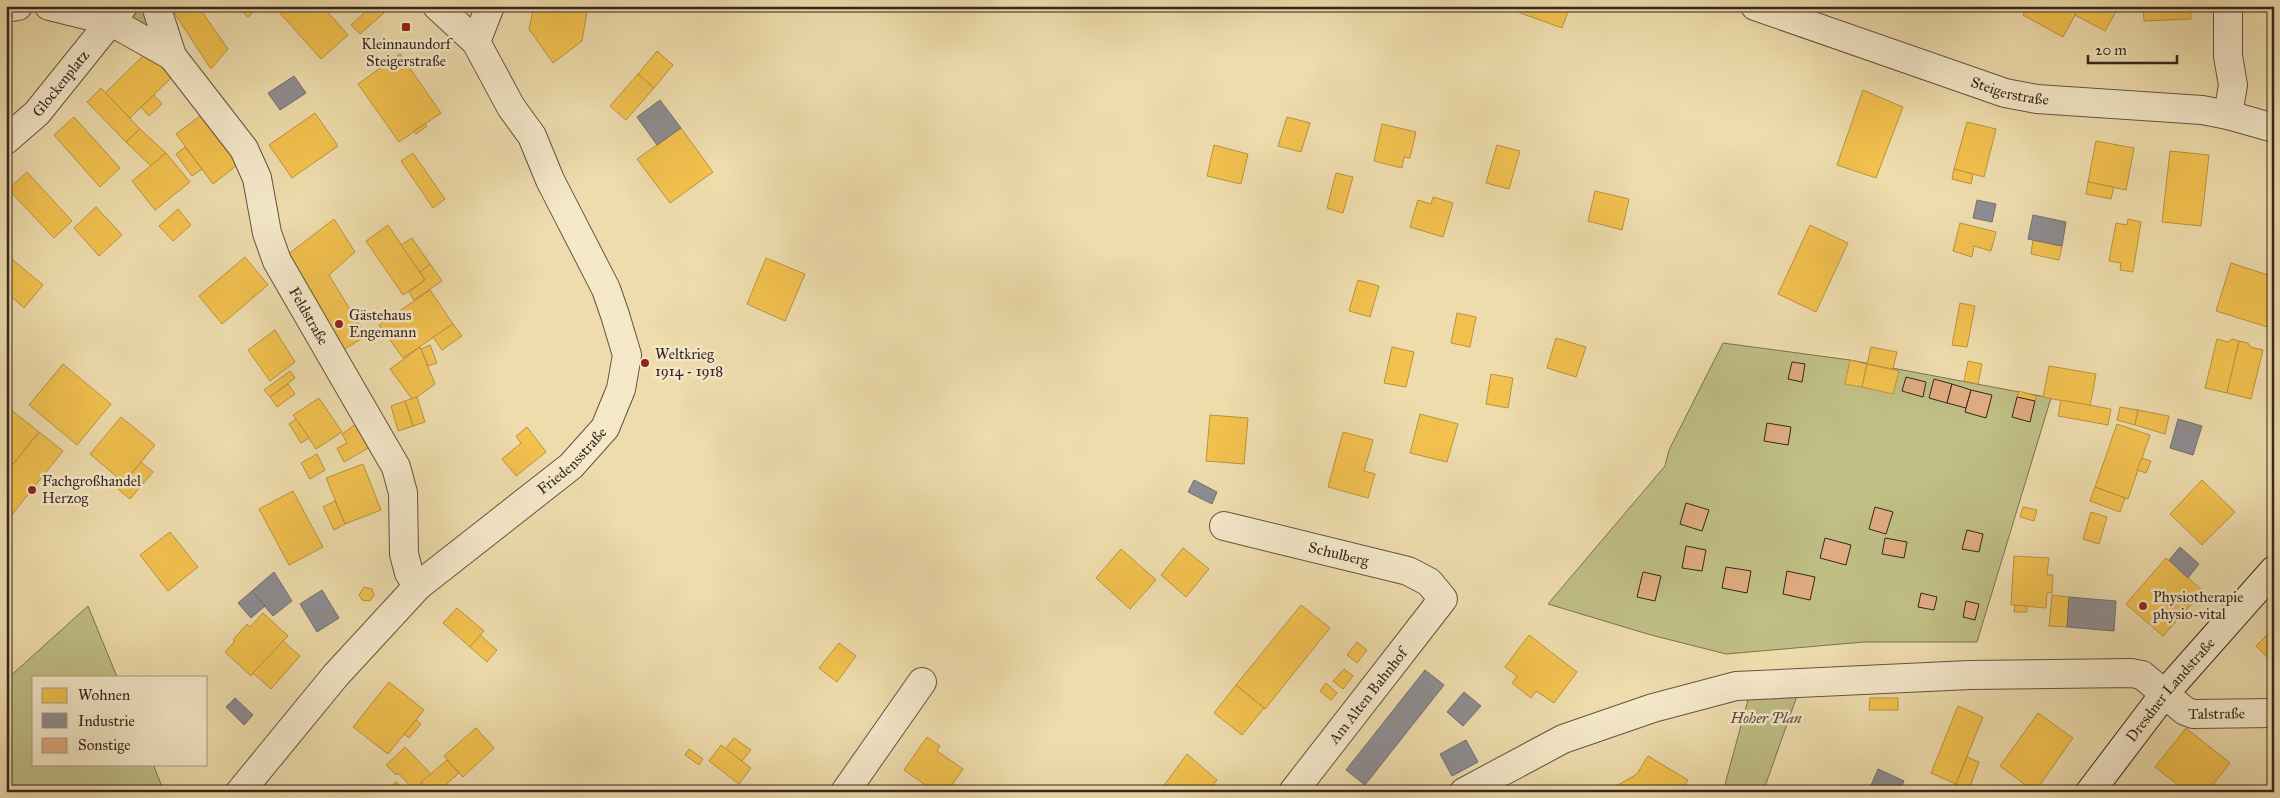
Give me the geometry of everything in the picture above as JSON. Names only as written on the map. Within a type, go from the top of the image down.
[{"type":"street","points":[[6,8],[18,6]]},
{"type":"street","points":[[49,6],[117,14]]},
{"type":"street","name":"Feldstraße","points":[[156,6],[172,56]]},
{"type":"street","name":"Friedensstraße","points":[[240,792],[336,675],[418,586],[571,466],[605,428],[621,389],[627,355],[606,289],[550,180],[532,136],[511,107],[476,42],[437,6]]},
{"type":"street","points":[[476,42],[490,6]]},
{"type":"street","name":"Steigerstraße","points":[[1755,6],[2005,93],[2037,99],[2202,110],[2274,128]]},
{"type":"street","points":[[2228,6],[2228,56],[2233,85],[2228,115]]},
{"type":"street","name":"Feldstraße","points":[[117,14],[172,56],[244,149],[257,178],[267,233],[277,261],[396,467],[402,493],[404,554],[409,573],[418,586]]},
{"type":"street","name":"Glockenplatz","points":[[6,140],[37,113],[117,14]]},
{"type":"street","name":"Schulberg","points":[[1224,526],[1408,571],[1429,582],[1443,599]]},
{"type":"street","name":"Dresdner Landstraße","points":[[2090,792],[2165,693],[2274,570]]},
{"type":"street","name":"Am Alten Bahnhof","points":[[1293,792],[1443,599]]},
{"type":"street","name":"Talstraße","points":[[1464,792],[1563,739],[1652,708],[1736,686],[1970,674],[2142,674],[2185,711],[2193,714],[2274,713]]},
{"type":"street","points":[[845,792],[922,682]]},
{"type":"green space","points":[[139,6],[149,6],[157,38],[126,19]]},
{"type":"green space","points":[[1723,343],[1850,360],[2051,398],[1977,642],[1864,642],[1726,654],[1651,635],[1548,604],[1665,466],[1669,450]]},
{"type":"green space","points":[[88,606],[117,676],[32,676],[32,766],[154,766],[164,792],[6,792],[6,680]]},
{"type":"green space","name":"Hoher Plan","points":[[1798,693],[1763,792],[1723,792],[1749,696]]},
{"type":"building: Wohnen","points":[[177,6],[198,6],[228,49],[211,69],[173,11]]},
{"type":"building: Wohnen","points":[[237,6],[259,6],[248,17]]},
{"type":"building: Wohnen","points":[[285,6],[331,6],[326,10],[348,35],[321,59],[279,12]]},
{"type":"building: Wohnen","points":[[372,6],[377,6],[384,13],[360,34],[351,25]]},
{"type":"building: Wohnen","points":[[534,6],[588,6],[582,41],[553,63],[529,29]]},
{"type":"building: Wohnen","points":[[1501,6],[1570,6],[1562,28]]},
{"type":"building: Wohnen","points":[[2027,6],[2080,6],[2063,37],[2023,15]]},
{"type":"building: Wohnen","points":[[2080,6],[2119,6],[2105,31],[2075,15]]},
{"type":"building: Wohnen","points":[[2143,6],[2190,6],[2191,19],[2144,21]]},
{"type":"building: Wohnen","points":[[657,51],[673,65],[654,88],[638,74]]},
{"type":"building: Wohnen","points":[[147,52],[172,77],[130,118],[105,93]]},
{"type":"building: Wohnen","points":[[400,54],[441,113],[399,142],[358,84]]},
{"type":"building: Wohnen","points":[[638,74],[654,88],[626,120],[610,106]]},
{"type":"building: Wohnen","points":[[101,88],[140,129],[126,142],[87,102]]},
{"type":"building: Wohnen","points":[[1863,90],[1903,107],[1876,178],[1837,165]]},
{"type":"building: Wohnen","points":[[154,95],[162,104],[149,116],[141,107]]},
{"type":"building: Wohnen","points":[[204,113],[241,162],[213,184],[176,134]]},
{"type":"building: Wohnen","points":[[315,113],[338,146],[292,178],[269,145]]},
{"type":"building: Wohnen","points":[[74,117],[120,168],[100,187],[54,135]]},
{"type":"building: Wohnen","points":[[1287,117],[1310,123],[1301,152],[1278,146]]},
{"type":"building: Wohnen","points":[[1967,122],[1996,129],[1984,177],[1954,169]]},
{"type":"building: Wohnen","points":[[425,124],[427,126],[416,134],[414,131]]},
{"type":"building: Wohnen","points":[[1382,124],[1416,132],[1410,158],[1404,157],[1402,168],[1374,161]]},
{"type":"building: Wohnen","points":[[681,128],[713,172],[670,203],[637,159]]},
{"type":"building: Wohnen","points":[[140,129],[166,153],[151,166],[126,142]]},
{"type":"building: Wohnen","points":[[2096,141],[2134,148],[2126,190],[2088,182]]},
{"type":"building: Wohnen","points":[[1214,145],[1248,154],[1241,184],[1207,176]]},
{"type":"building: Wohnen","points":[[1497,145],[1520,151],[1509,189],[1486,183]]},
{"type":"building: Wohnen","points":[[185,147],[202,169],[192,176],[176,154]]},
{"type":"building: Wohnen","points":[[2170,151],[2209,155],[2201,226],[2162,222]]},
{"type":"building: Wohnen","points":[[166,153],[190,182],[155,210],[132,181]]},
{"type":"building: Wohnen","points":[[413,153],[445,199],[433,208],[401,161]]},
{"type":"building: Wohnen","points":[[1954,169],[1973,174],[1971,184],[1952,179]]},
{"type":"building: Wohnen","points":[[27,172],[72,221],[54,238],[8,189]]},
{"type":"building: Wohnen","points":[[1336,173],[1353,177],[1343,213],[1327,208]]},
{"type":"building: Wohnen","points":[[2088,182],[2114,187],[2111,199],[2086,194]]},
{"type":"building: Wohnen","points":[[1595,191],[1629,199],[1622,230],[1588,221]]},
{"type":"building: Wohnen","points":[[1433,197],[1453,203],[1443,237],[1410,227],[1418,200],[1431,204]]},
{"type":"building: Wohnen","points":[[96,207],[122,235],[99,256],[74,228]]},
{"type":"building: Wohnen","points":[[178,209],[191,225],[173,241],[159,226]]},
{"type":"building: Wohnen","points":[[334,219],[355,252],[329,275],[366,336],[340,352],[282,259]]},
{"type":"building: Wohnen","points":[[2128,219],[2141,222],[2133,272],[2120,270],[2121,263],[2109,261],[2116,223],[2127,225]]},
{"type":"building: Wohnen","points":[[1960,223],[1996,232],[1991,251],[1974,246],[1972,257],[1953,251]]},
{"type":"building: Wohnen","points":[[388,225],[425,280],[403,295],[366,241]]},
{"type":"building: Wohnen","points":[[1810,225],[1848,243],[1816,312],[1778,294]]},
{"type":"building: Wohnen","points":[[412,238],[430,264],[420,272],[401,245]]},
{"type":"building: Wohnen","points":[[2033,240],[2062,246],[2059,260],[2031,254]]},
{"type":"building: Wohnen","points":[[6,254],[43,285],[24,308],[6,292]]},
{"type":"building: Wohnen","points":[[245,257],[268,285],[222,324],[199,296]]},
{"type":"building: Wohnen","points":[[766,258],[805,274],[785,321],[747,304]]},
{"type":"building: Wohnen","points":[[2231,263],[2274,277],[2274,329],[2216,311]]},
{"type":"building: Wohnen","points":[[430,264],[442,281],[414,300],[409,292],[425,280],[420,272]]},
{"type":"building: Wohnen","points":[[1358,280],[1379,286],[1370,317],[1349,311]]},
{"type":"building: Wohnen","points":[[430,290],[453,324],[403,358],[379,325]]},
{"type":"building: Wohnen","points":[[1960,303],[1975,306],[1967,347],[1952,345]]},
{"type":"building: Wohnen","points":[[1457,313],[1476,317],[1470,347],[1451,343]]},
{"type":"building: Wohnen","points":[[453,324],[462,336],[442,350],[433,337]]},
{"type":"building: Wohnen","points":[[275,330],[295,362],[270,381],[248,350]]},
{"type":"building: Wohnen","points":[[1556,338],[1586,347],[1576,377],[1547,368]]},
{"type":"building: Wohnen","points":[[2217,339],[2228,342],[2232,339],[2239,341],[2227,393],[2205,388]]},
{"type":"building: Wohnen","points":[[2239,341],[2248,343],[2250,347],[2263,350],[2251,399],[2227,393]]},
{"type":"building: Wohnen","points":[[430,345],[437,363],[428,366],[421,349]]},
{"type":"building: Wohnen","points":[[420,347],[435,384],[412,399],[390,369]]},
{"type":"building: Wohnen","points":[[1392,347],[1414,352],[1406,387],[1384,383]]},
{"type":"building: Wohnen","points":[[1871,347],[1897,352],[1893,369],[1867,364]]},
{"type":"building: Wohnen","points":[[1850,360],[1867,364],[1862,387],[1845,384]]},
{"type":"building: Wohnen","points":[[1968,361],[1982,364],[1978,384],[1964,381]]},
{"type":"building: Wohnen","points":[[63,364],[111,404],[77,445],[29,405]]},
{"type":"building: Wohnen","points":[[1867,364],[1899,371],[1893,394],[1862,387]]},
{"type":"building: Wohnen","points":[[2049,366],[2096,374],[2090,406],[2043,397]]},
{"type":"building: Wohnen","points":[[290,371],[295,378],[270,397],[264,390]]},
{"type":"building: Wohnen","points":[[1491,374],[1513,378],[1508,408],[1486,404]]},
{"type":"building: Wohnen","points":[[288,384],[295,394],[277,407],[270,397]]},
{"type":"building: Wohnen","points":[[2019,391],[2036,396],[2035,401],[2017,397]]},
{"type":"building: Wohnen","points":[[417,397],[425,422],[413,426],[405,401]]},
{"type":"building: Wohnen","points":[[319,398],[342,432],[316,449],[293,415]]},
{"type":"building: Wohnen","points":[[2061,400],[2111,409],[2108,425],[2058,416]]},
{"type":"building: Wohnen","points":[[405,401],[413,426],[398,431],[391,406]]},
{"type":"building: Wohnen","points":[[6,406],[39,432],[6,473]]},
{"type":"building: Wohnen","points":[[2120,407],[2138,410],[2135,425],[2117,420]]},
{"type":"building: Wohnen","points":[[2138,410],[2169,416],[2165,434],[2135,425]]},
{"type":"building: Wohnen","points":[[1420,414],[1458,424],[1447,462],[1410,453]]},
{"type":"building: Wohnen","points":[[1210,415],[1248,418],[1244,464],[1206,461]]},
{"type":"building: Wohnen","points":[[121,417],[155,445],[124,483],[90,454]]},
{"type":"building: Wohnen","points":[[296,419],[309,438],[301,443],[289,424]]},
{"type":"building: Wohnen","points":[[357,423],[370,447],[344,462],[337,448],[347,443],[342,434]]},
{"type":"building: Wohnen","points":[[2117,424],[2150,435],[2128,499],[2095,487]]},
{"type":"building: Wohnen","points":[[527,427],[546,452],[516,476],[502,459],[521,443],[516,436]]},
{"type":"building: Wohnen","points":[[39,432],[63,451],[6,522],[6,473]]},
{"type":"building: Wohnen","points":[[1343,432],[1373,440],[1364,471],[1375,474],[1368,498],[1328,487]]},
{"type":"building: Wohnen","points":[[317,454],[325,470],[310,479],[301,463]]},
{"type":"building: Wohnen","points":[[2142,458],[2151,461],[2146,473],[2137,470]]},
{"type":"building: Wohnen","points":[[141,462],[153,472],[130,499],[118,489]]},
{"type":"building: Wohnen","points":[[363,464],[381,510],[345,524],[326,478]]},
{"type":"building: Wohnen","points":[[2202,480],[2235,512],[2202,545],[2170,514]]},
{"type":"building: Wohnen","points":[[2095,487],[2125,498],[2120,512],[2090,501]]},
{"type":"building: Wohnen","points":[[293,491],[323,547],[289,565],[259,509]]},
{"type":"building: Wohnen","points":[[335,501],[345,524],[334,530],[323,507]]},
{"type":"building: Wohnen","points":[[2023,507],[2037,510],[2034,521],[2020,517]]},
{"type":"building: Wohnen","points":[[2091,512],[2107,517],[2099,544],[2083,539]]},
{"type":"building: Wohnen","points":[[170,532],[198,567],[168,591],[140,555]]},
{"type":"building: Wohnen","points":[[1183,548],[1209,569],[1186,597],[1161,575]]},
{"type":"building: Wohnen","points":[[1121,549],[1156,580],[1130,609],[1096,578]]},
{"type":"building: Wohnen","points":[[2014,556],[2049,558],[2047,575],[2053,575],[2052,593],[2047,593],[2046,608],[2011,605]]},
{"type":"building: Wohnen","points":[[2166,558],[2203,591],[2163,636],[2126,604]]},
{"type":"building: Wohnen","points":[[364,587],[372,589],[374,595],[370,601],[362,600],[359,595]]},
{"type":"building: Wohnen","points":[[2052,595],[2069,597],[2067,627],[2049,626]]},
{"type":"building: Wohnen","points":[[1301,605],[1330,628],[1265,709],[1236,685]]},
{"type":"building: Wohnen","points":[[2015,605],[2027,606],[2027,612],[2014,612]]},
{"type":"building: Wohnen","points":[[457,608],[484,631],[470,647],[443,623]]},
{"type":"building: Wohnen","points":[[263,613],[288,636],[251,676],[225,652],[247,624],[250,627]]},
{"type":"building: Wohnen","points":[[2274,628],[2274,664],[2256,646]]},
{"type":"building: Wohnen","points":[[480,635],[497,650],[487,662],[470,647]]},
{"type":"building: Wohnen","points":[[1529,635],[1577,672],[1554,703],[1536,691],[1531,698],[1512,683],[1517,676],[1505,667]]},
{"type":"building: Wohnen","points":[[283,641],[300,656],[271,689],[253,673]]},
{"type":"building: Wohnen","points":[[1357,642],[1367,650],[1357,663],[1347,655]]},
{"type":"building: Wohnen","points":[[839,643],[856,656],[837,682],[819,668]]},
{"type":"building: Wohnen","points":[[1344,669],[1353,676],[1343,689],[1333,681]]},
{"type":"building: Wohnen","points":[[389,682],[424,710],[388,754],[353,727]]},
{"type":"building: Wohnen","points":[[1326,683],[1337,693],[1331,700],[1320,691]]},
{"type":"building: Wohnen","points":[[1236,685],[1264,708],[1242,735],[1214,713]]},
{"type":"building: Wohnen","points":[[1870,698],[1898,698],[1898,710],[1869,710]]},
{"type":"building: Wohnen","points":[[1958,706],[1983,717],[1956,784],[1931,773]]},
{"type":"building: Wohnen","points":[[2038,713],[2073,738],[2035,792],[2000,766]]},
{"type":"building: Wohnen","points":[[416,720],[421,724],[409,738],[404,734]]},
{"type":"building: Wohnen","points":[[476,728],[494,748],[463,777],[444,756]]},
{"type":"building: Wohnen","points":[[2186,728],[2230,763],[2207,792],[2187,792],[2155,767]]},
{"type":"building: Wohnen","points":[[927,737],[940,746],[937,751],[963,769],[947,792],[935,792],[904,770]]},
{"type":"building: Wohnen","points":[[734,738],[751,750],[742,761],[725,749]]},
{"type":"building: Wohnen","points":[[721,745],[751,768],[739,784],[709,761]]},
{"type":"building: Wohnen","points":[[405,747],[431,774],[414,790],[398,773],[396,775],[386,765]]},
{"type":"building: Wohnen","points":[[689,749],[703,759],[699,765],[685,755]]},
{"type":"building: Wohnen","points":[[1187,754],[1217,780],[1207,792],[1159,792]]},
{"type":"building: Wohnen","points":[[1648,756],[1688,780],[1681,792],[1606,792],[1637,774]]},
{"type":"building: Wohnen","points":[[1967,757],[1979,762],[1968,792],[1953,792]]},
{"type":"building: Wohnen","points":[[447,760],[459,773],[438,792],[430,792],[421,782]]},
{"type":"building: Wohnen","points":[[397,782],[403,792],[381,792]]},
{"type":"building: Industrie","points":[[294,76],[306,93],[280,110],[268,93]]},
{"type":"building: Industrie","points":[[660,100],[681,128],[657,145],[637,117]]},
{"type":"building: Industrie","points":[[1977,200],[1996,204],[1992,222],[1973,218]]},
{"type":"building: Industrie","points":[[2033,215],[2066,222],[2062,246],[2028,239]]},
{"type":"building: Industrie","points":[[2178,419],[2202,426],[2193,455],[2170,448]]},
{"type":"building: Industrie","points":[[1194,480],[1217,492],[1212,504],[1188,492]]},
{"type":"building: Industrie","points":[[2180,547],[2199,564],[2188,578],[2169,560]]},
{"type":"building: Industrie","points":[[274,572],[292,601],[273,616],[252,591]]},
{"type":"building: Industrie","points":[[322,590],[339,618],[317,632],[300,604]]},
{"type":"building: Industrie","points":[[252,591],[265,606],[251,618],[238,603]]},
{"type":"building: Industrie","points":[[2069,597],[2116,601],[2114,631],[2067,627]]},
{"type":"building: Industrie","points":[[1425,670],[1444,685],[1365,785],[1346,770]]},
{"type":"building: Industrie","points":[[1464,692],[1481,706],[1463,726],[1447,712]]},
{"type":"building: Industrie","points":[[235,698],[253,715],[244,725],[226,707]]},
{"type":"building: Industrie","points":[[1466,740],[1478,762],[1452,776],[1440,754]]},
{"type":"building: Industrie","points":[[1878,769],[1904,781],[1899,792],[1868,792]]},
{"type":"building: Sonstige","points":[[1792,362],[1805,364],[1802,382],[1788,379]]},
{"type":"building: Sonstige","points":[[1906,377],[1926,382],[1923,397],[1902,391]]},
{"type":"building: Sonstige","points":[[1934,379],[1952,384],[1947,403],[1929,398]]},
{"type":"building: Sonstige","points":[[1952,384],[1971,390],[1966,408],[1947,403]]},
{"type":"building: Sonstige","points":[[1971,390],[1992,395],[1986,418],[1965,412]]},
{"type":"building: Sonstige","points":[[2017,397],[2035,401],[2030,422],[2012,417]]},
{"type":"building: Sonstige","points":[[1767,423],[1791,427],[1788,445],[1764,441]]},
{"type":"building: Sonstige","points":[[1686,503],[1709,510],[1702,531],[1680,524]]},
{"type":"building: Sonstige","points":[[1875,507],[1893,512],[1886,534],[1869,529]]},
{"type":"building: Sonstige","points":[[1967,530],[1983,534],[1979,552],[1962,549]]},
{"type":"building: Sonstige","points":[[1825,538],[1851,545],[1846,565],[1820,558]]},
{"type":"building: Sonstige","points":[[1885,538],[1907,542],[1904,558],[1882,554]]},
{"type":"building: Sonstige","points":[[1686,546],[1706,550],[1702,571],[1682,568]]},
{"type":"building: Sonstige","points":[[1726,567],[1751,571],[1747,593],[1722,588]]},
{"type":"building: Sonstige","points":[[1787,571],[1815,577],[1810,600],[1783,594]]},
{"type":"building: Sonstige","points":[[1643,572],[1661,576],[1655,601],[1637,597]]},
{"type":"building: Sonstige","points":[[1921,593],[1937,597],[1934,610],[1918,607]]},
{"type":"building: Sonstige","points":[[1966,601],[1979,604],[1975,620],[1963,617]]},
{"type":"place","name":"Kleinnaundorf Steigerstraße","points":[[406,27]]},
{"type":"place","name":"Gästehaus Engemann","points":[[339,324]]},
{"type":"place","name":"Weltkrieg 1914 - 1918","points":[[645,363]]},
{"type":"place","name":"Fachgroßhandel Herzog","points":[[32,490]]},
{"type":"place","name":"Physiotherapie physio-vital","points":[[2143,606]]}]
